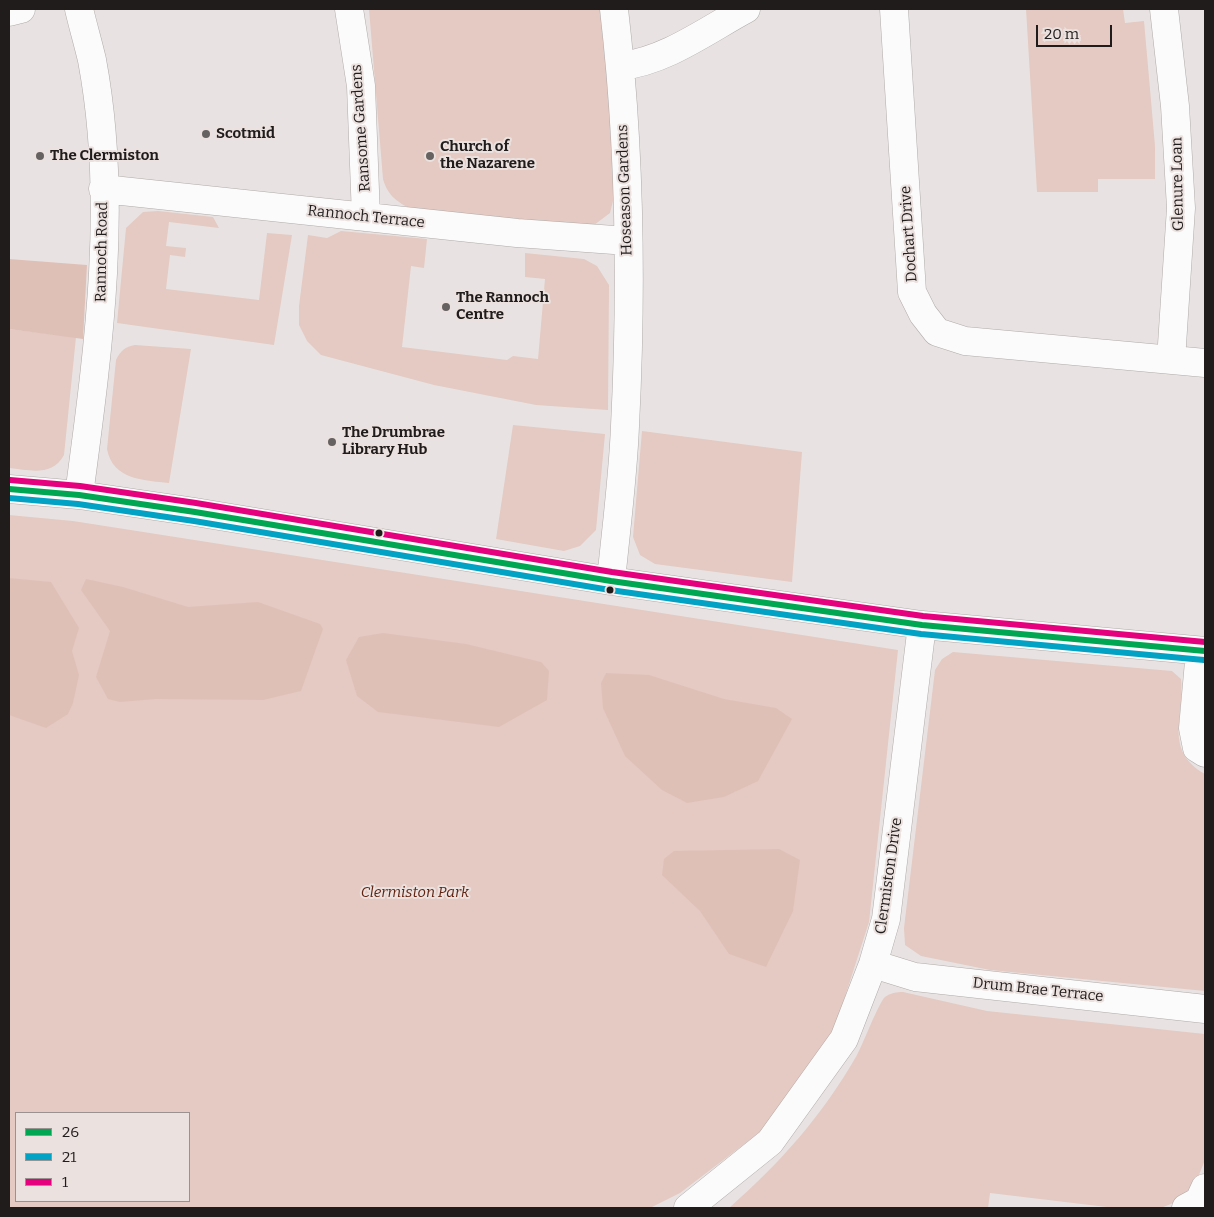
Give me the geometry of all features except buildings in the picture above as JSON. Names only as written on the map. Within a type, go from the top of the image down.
[{"type":"street","points":[[9,12],[21,9]]},
{"type":"street","name":"Rannoch Road","points":[[79,9],[92,61],[102,147],[105,238],[102,292],[79,495]]},
{"type":"street","name":"Ransome Gardens","points":[[349,9],[361,86],[366,217]]},
{"type":"street","name":"Hoseason Gardens","points":[[611,580],[625,426],[628,242],[621,66],[614,9]]},
{"type":"street","points":[[621,66],[656,58],[746,9]]},
{"type":"street","name":"Dochart Drive","points":[[894,9],[912,292],[923,314],[937,332],[965,341],[1205,363]]},
{"type":"street","name":"Glenure Loan","points":[[1164,9],[1175,106],[1181,208],[1171,360]]},
{"type":"street","name":"Rannoch Terrace","points":[[104,189],[516,233],[628,242]]},
{"type":"street","points":[[9,489],[79,495],[229,517],[611,580],[922,625],[1203,651],[1192,728],[1197,748],[1205,753]]},
{"type":"street","name":"Clermiston Drive","points":[[692,1207],[770,1142],[844,1039],[873,964],[886,919],[922,625]]},
{"type":"street","name":"Drum Brae Terrace","points":[[873,964],[915,977],[1205,1009]]},
{"type":"street","points":[[1186,1208],[1199,1200],[1205,1188]]},
{"type":"green space","points":[[369,9],[601,9],[612,116],[614,197],[610,213],[590,228],[415,211],[395,199],[383,179]]},
{"type":"green space","points":[[1026,9],[1123,9],[1125,23],[1144,21],[1155,146],[1155,179],[1098,179],[1098,192],[1037,192]]},
{"type":"green space","points":[[158,211],[213,217],[219,228],[169,222],[166,246],[186,248],[185,257],[170,255],[166,289],[259,300],[267,233],[292,235],[274,345],[117,323],[126,228],[143,212]]},
{"type":"green space","points":[[341,231],[427,239],[424,268],[411,266],[402,347],[507,360],[513,356],[538,359],[545,279],[525,277],[525,253],[584,259],[597,266],[609,285],[608,410],[536,405],[434,385],[321,355],[307,341],[299,325],[299,306],[308,235],[327,238]]},
{"type":"green space","points":[[9,329],[76,337],[64,455],[53,467],[40,471],[9,468]]},
{"type":"green space","points":[[135,345],[191,349],[169,483],[149,481],[122,473],[110,459],[107,449],[116,360],[124,350]]},
{"type":"green space","points":[[513,425],[605,434],[596,530],[580,546],[564,551],[496,539]]},
{"type":"green space","points":[[642,431],[802,452],[792,582],[655,564],[640,555],[633,537]]},
{"type":"green space","name":"Clermiston Park","points":[[9,515],[73,521],[898,650],[869,922],[830,1043],[764,1129],[680,1193],[650,1208],[9,1208]]},
{"type":"green space","points":[[953,652],[1172,671],[1181,679],[1180,743],[1184,754],[1192,765],[1205,774],[1205,991],[990,970],[921,956],[905,945],[904,928],[935,670],[942,659]]},
{"type":"green space","points":[[903,992],[987,1011],[1205,1034],[1205,1160],[1196,1182],[1178,1201],[1161,1208],[1115,1208],[990,1193],[988,1208],[729,1208],[783,1155],[830,1098],[857,1055],[882,1000],[894,993]]},
{"type":"shaded area","points":[[9,259],[87,265],[83,339],[9,329]]},
{"type":"shaded area","points":[[9,578],[51,582],[79,628],[72,651],[79,675],[73,703],[68,714],[46,728],[9,715]]},
{"type":"shaded area","points":[[86,579],[123,587],[188,607],[258,602],[320,624],[323,629],[301,691],[263,700],[156,699],[120,702],[108,699],[96,677],[110,631],[81,590]]},
{"type":"shaded area","points":[[383,633],[466,644],[541,662],[549,671],[547,700],[499,727],[378,712],[357,696],[346,660],[359,637]]},
{"type":"shaded area","points":[[606,673],[649,675],[724,699],[776,708],[792,719],[758,781],[724,797],[687,803],[662,790],[625,756],[603,708],[601,683]]},
{"type":"shaded area","points":[[779,849],[800,860],[793,911],[766,967],[729,954],[700,911],[662,875],[664,859],[674,851]]},
{"type":"transit line","name":"1","points":[[10,480],[80,486],[196,503],[612,572],[923,616],[1205,642]]},
{"type":"transit line","name":"26","points":[[9,489],[79,495],[195,512],[611,581],[922,625],[1205,651]]},
{"type":"transit line","name":"21","points":[[9,498],[78,504],[194,521],[610,590],[921,634],[1204,660]]},
{"type":"place","name":"Scotmid","points":[[206,134]]},
{"type":"place","name":"The Clermiston","points":[[40,156]]},
{"type":"place","name":"Church of the Nazarene","points":[[430,156]]},
{"type":"place","name":"The Rannoch Centre","points":[[446,307]]},
{"type":"place","name":"The Drumbrae Library Hub","points":[[332,442]]}]
